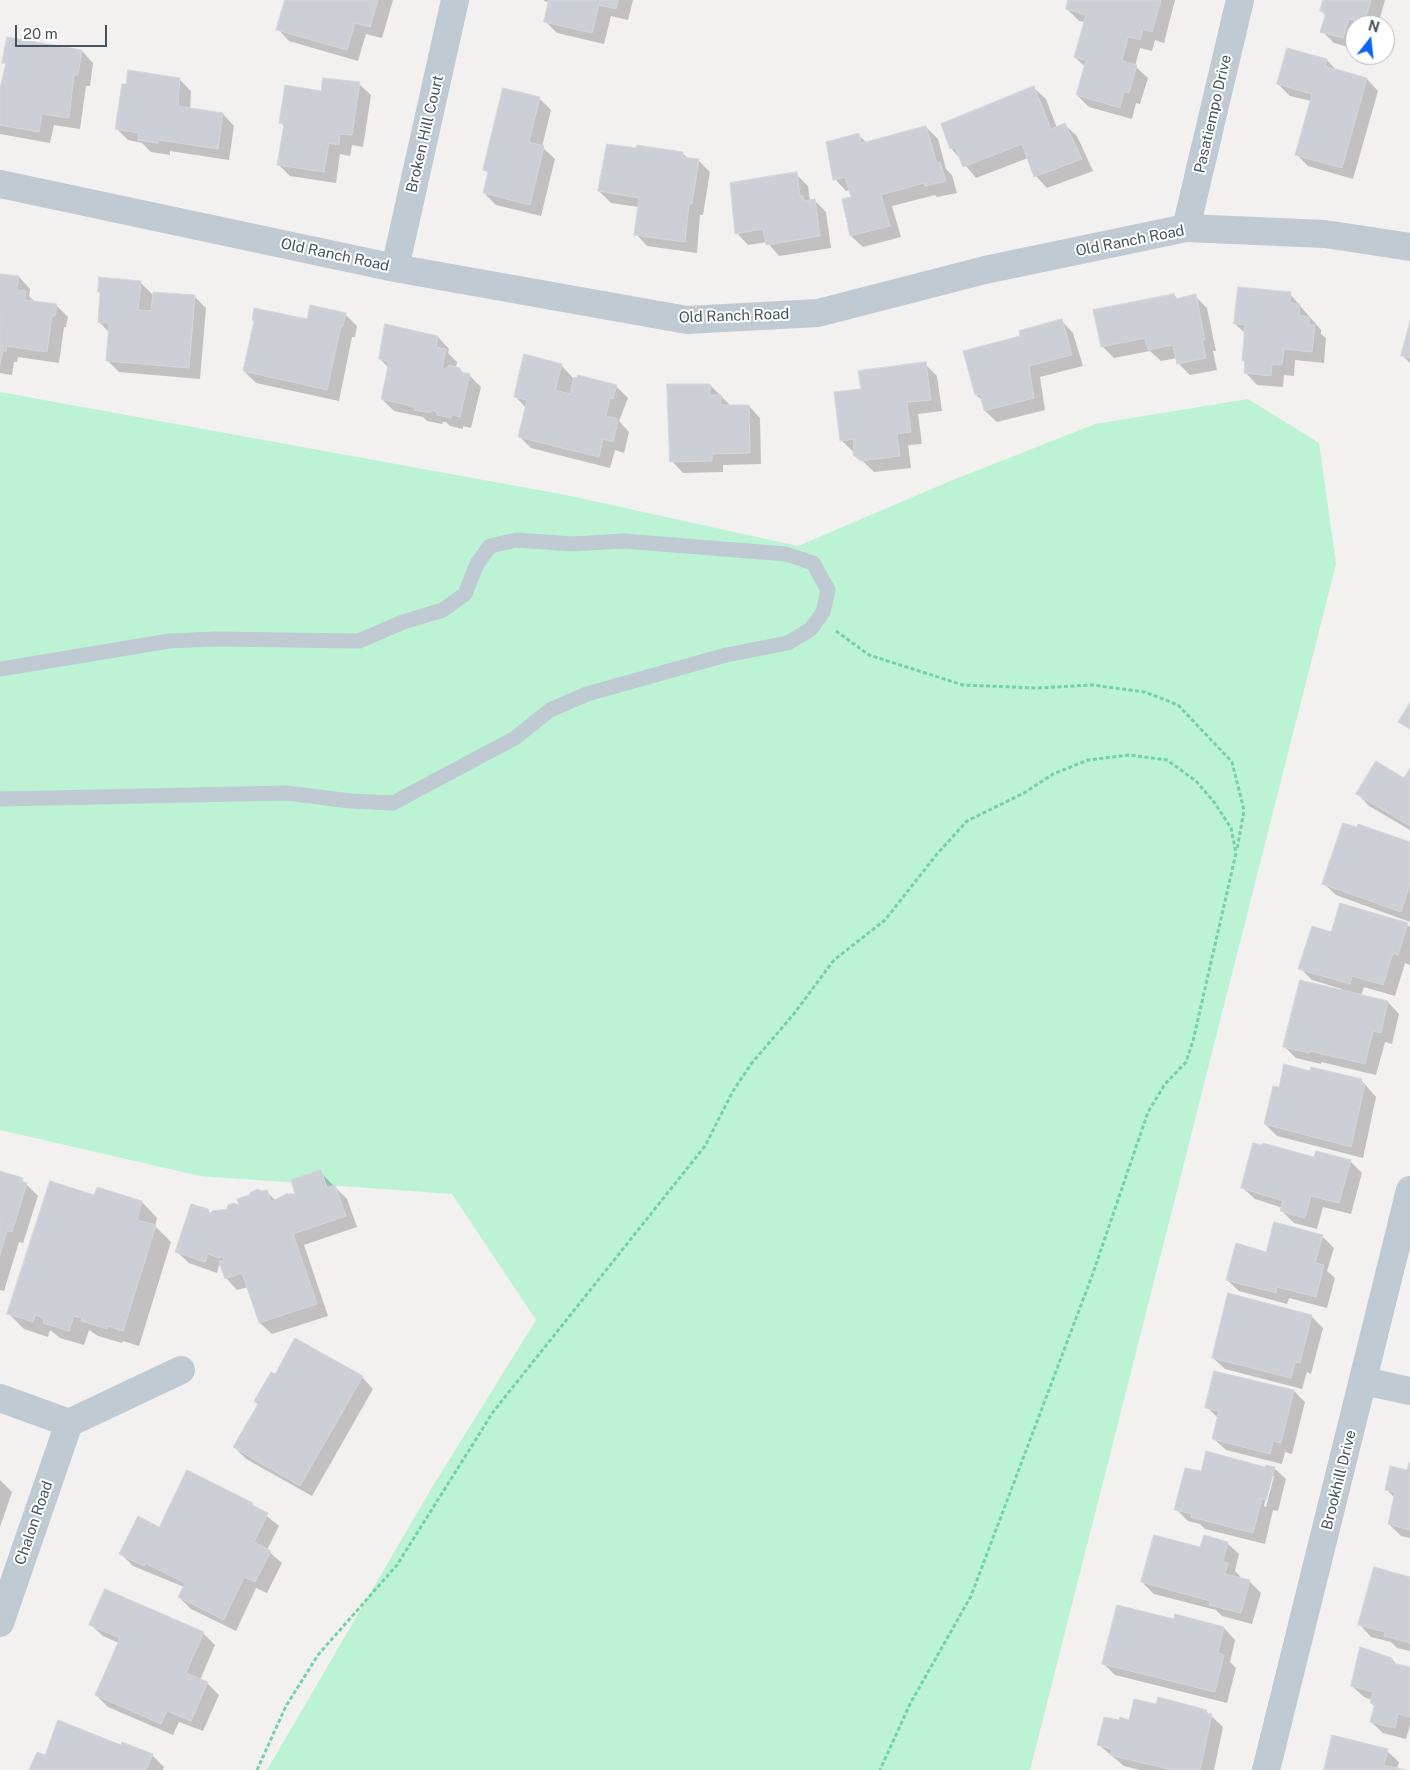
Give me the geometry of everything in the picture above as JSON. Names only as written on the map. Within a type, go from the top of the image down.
[{"type":"street","name":"Broken Hill Court","points":[[395,268],[455,0]]},
{"type":"street","name":"Pasatiempo Drive","points":[[1186,228],[1240,0]]},
{"type":"street","name":"Old Ranch Road","points":[[0,184],[395,268],[687,320],[818,313],[985,270],[1186,228],[1325,234],[1410,247]]},
{"type":"street","name":"Brookhill Drive","points":[[1266,1770],[1410,1190]]},
{"type":"street","points":[[0,1398],[69,1424],[181,1370]]},
{"type":"street","points":[[1364,1381],[1410,1391]]},
{"type":"street","name":"Chalon Road","points":[[0,1623],[69,1424]]},
{"type":"lane","points":[[0,669],[169,640],[359,641],[403,622],[443,610],[465,594],[477,564],[490,546],[516,540],[573,544],[624,541],[786,554],[813,563],[828,590],[823,612],[811,629],[788,643],[726,655],[587,694],[550,710],[515,738],[393,803],[350,801],[287,793],[0,799]]},
{"type":"path","points":[[818,618],[869,655],[963,685],[1038,688],[1092,685],[1145,692],[1178,705],[1232,762],[1244,810],[1193,1041],[1186,1062],[1165,1084],[1148,1112],[1092,1276],[971,1596],[910,1704],[880,1770]]},
{"type":"path","points":[[257,1770],[286,1706],[318,1655],[397,1565],[493,1412],[704,1146],[733,1091],[751,1064],[793,1015],[834,960],[885,920],[937,854],[968,821],[1024,793],[1053,774],[1088,760],[1130,755],[1167,760],[1196,782],[1214,802],[1231,828],[1236,853]]},
{"type":"green space","points":[[0,392],[566,495],[798,546],[948,482],[1095,424],[1248,399],[1319,443],[1336,564],[1030,1770],[267,1770],[431,1489],[536,1320],[452,1194],[200,1176],[0,1130]]},
{"type":"building","points":[[285,0],[378,0],[370,27],[355,23],[347,50],[276,30]]},
{"type":"building","points":[[549,0],[618,0],[616,9],[599,5],[592,33],[544,22]]},
{"type":"building","points":[[1068,0],[1161,0],[1152,32],[1143,29],[1140,40],[1128,37],[1122,61],[1137,65],[1129,93],[1124,92],[1120,108],[1076,95],[1086,60],[1074,57],[1086,15],[1066,9]]},
{"type":"building","points":[[1323,0],[1371,0],[1366,15],[1345,15],[1343,38],[1320,32],[1326,13],[1320,11]]},
{"type":"building","points":[[7,37],[82,50],[78,75],[74,75],[69,118],[42,114],[39,132],[0,125],[0,88],[6,63],[2,63]]},
{"type":"building","points":[[1287,48],[1327,59],[1325,66],[1367,78],[1342,168],[1295,155],[1312,94],[1277,84]]},
{"type":"building","points":[[128,70],[180,78],[178,106],[223,113],[218,149],[159,140],[158,143],[138,140],[139,133],[115,129],[122,84],[126,84]]},
{"type":"building","points":[[323,78],[360,82],[352,135],[340,134],[339,145],[329,143],[324,172],[277,165],[284,124],[279,123],[285,85],[321,91]]},
{"type":"building","points":[[1034,86],[1051,129],[1065,123],[1082,159],[1034,177],[1022,144],[963,167],[955,147],[950,149],[941,124]]},
{"type":"building","points":[[503,88],[540,97],[529,142],[544,146],[530,205],[483,193],[488,172],[483,170]]},
{"type":"building","points":[[926,126],[937,163],[940,162],[946,181],[925,186],[924,183],[881,195],[890,226],[850,236],[842,199],[851,197],[845,177],[833,180],[826,142],[859,133],[861,143]]},
{"type":"building","points":[[607,144],[636,148],[637,145],[683,152],[682,157],[699,159],[692,204],[689,204],[685,242],[634,235],[639,198],[598,191]]},
{"type":"building","points":[[797,172],[800,196],[803,196],[804,201],[815,199],[820,236],[766,245],[763,229],[735,234],[730,183]]},
{"type":"building","points":[[0,274],[19,276],[17,290],[26,291],[25,300],[57,304],[55,316],[52,316],[47,352],[7,346],[6,351],[3,351],[0,364]]},
{"type":"building","points":[[99,277],[141,281],[138,310],[151,311],[153,292],[195,295],[189,368],[106,361],[109,323],[98,323]]},
{"type":"building","points":[[1238,287],[1291,292],[1290,303],[1300,304],[1299,315],[1310,317],[1309,325],[1315,325],[1312,352],[1284,349],[1282,365],[1272,364],[1271,376],[1244,373],[1245,361],[1242,361],[1245,325],[1234,324]]},
{"type":"building","points":[[1174,294],[1175,299],[1196,294],[1205,340],[1202,340],[1206,358],[1177,364],[1173,345],[1148,350],[1145,338],[1101,347],[1093,310]]},
{"type":"building","points":[[310,305],[346,313],[343,326],[341,326],[327,390],[243,371],[254,321],[252,320],[254,308],[307,319]]},
{"type":"building","points":[[1062,319],[1072,355],[1029,366],[1034,398],[984,411],[980,394],[975,395],[963,351],[1020,336],[1019,331]]},
{"type":"building","points":[[1410,321],[1410,358],[1401,356]]},
{"type":"building","points":[[385,324],[438,336],[436,347],[446,349],[442,368],[446,369],[449,365],[460,368],[461,372],[470,374],[460,417],[452,415],[451,418],[437,415],[437,412],[431,410],[431,413],[414,410],[415,407],[381,399],[389,362],[379,359]]},
{"type":"building","points":[[524,354],[562,364],[555,390],[570,394],[574,377],[577,378],[578,375],[617,385],[613,399],[610,398],[606,416],[618,419],[613,442],[603,439],[599,457],[518,437],[527,400],[514,397]]},
{"type":"building","points":[[926,362],[931,400],[907,402],[911,432],[897,434],[900,456],[861,461],[853,455],[854,439],[840,441],[834,392],[861,389],[858,371]]},
{"type":"building","points":[[667,384],[710,384],[710,395],[721,395],[721,405],[749,405],[750,453],[712,454],[712,461],[670,462]]},
{"type":"building","points":[[1410,703],[1410,729],[1398,722]]},
{"type":"building","points":[[1376,761],[1404,778],[1410,768],[1410,826],[1356,794]]},
{"type":"building","points":[[1343,823],[1357,827],[1358,824],[1410,842],[1410,884],[1401,912],[1322,884]]},
{"type":"building","points":[[1340,903],[1408,923],[1398,955],[1393,953],[1383,985],[1352,976],[1350,984],[1298,969],[1312,926],[1331,932]]},
{"type":"building","points":[[1300,980],[1388,1001],[1381,1033],[1373,1031],[1365,1064],[1310,1051],[1309,1053],[1283,1047]]},
{"type":"building","points":[[1284,1064],[1310,1071],[1311,1067],[1362,1079],[1360,1083],[1365,1084],[1351,1147],[1264,1124],[1273,1086],[1279,1087]]},
{"type":"building","points":[[1253,1143],[1262,1145],[1263,1143],[1314,1157],[1316,1151],[1351,1160],[1339,1203],[1311,1196],[1305,1218],[1280,1211],[1283,1201],[1241,1188]]},
{"type":"building","points":[[321,1170],[327,1188],[335,1185],[346,1216],[293,1234],[317,1304],[259,1323],[242,1273],[225,1279],[219,1261],[224,1260],[223,1257],[219,1258],[208,1254],[205,1262],[175,1252],[191,1204],[208,1209],[210,1214],[212,1211],[227,1209],[228,1205],[234,1203],[239,1205],[237,1199],[249,1195],[258,1189],[261,1191],[267,1190],[271,1202],[286,1194],[295,1194],[291,1180]]},
{"type":"building","points":[[0,1171],[23,1178],[22,1182],[27,1183],[12,1232],[7,1231],[0,1255]]},
{"type":"building","points":[[50,1181],[94,1195],[97,1187],[142,1201],[137,1220],[156,1225],[123,1331],[108,1326],[107,1329],[81,1321],[82,1318],[74,1316],[69,1331],[43,1323],[44,1318],[35,1315],[33,1322],[7,1314]]},
{"type":"building","points":[[1274,1222],[1323,1235],[1315,1263],[1324,1265],[1316,1297],[1277,1287],[1276,1293],[1226,1280],[1236,1243],[1266,1252]]},
{"type":"building","points":[[1228,1293],[1312,1315],[1300,1363],[1295,1362],[1291,1378],[1212,1358]]},
{"type":"building","points":[[295,1338],[363,1376],[300,1486],[233,1447],[258,1404],[254,1401],[271,1372],[275,1374]]},
{"type":"building","points":[[1214,1371],[1294,1390],[1281,1443],[1273,1441],[1270,1454],[1212,1439],[1219,1411],[1205,1408]]},
{"type":"building","points":[[1206,1451],[1265,1467],[1266,1465],[1275,1467],[1266,1500],[1262,1499],[1253,1533],[1191,1517],[1192,1514],[1174,1510],[1185,1468],[1201,1471]]},
{"type":"building","points":[[1409,1463],[1410,1530],[1388,1524],[1395,1492],[1385,1490],[1390,1466],[1407,1470]]},
{"type":"building","points":[[187,1470],[253,1503],[252,1505],[268,1513],[254,1542],[271,1551],[255,1582],[244,1577],[224,1620],[178,1597],[185,1583],[145,1563],[144,1566],[119,1554],[138,1516],[159,1527]]},
{"type":"building","points":[[1154,1535],[1200,1547],[1204,1535],[1228,1542],[1223,1562],[1228,1563],[1225,1574],[1250,1580],[1241,1613],[1209,1605],[1210,1601],[1141,1582]]},
{"type":"building","points":[[1374,1567],[1410,1577],[1410,1643],[1384,1636],[1385,1632],[1358,1625]]},
{"type":"building","points":[[105,1589],[204,1632],[186,1673],[208,1682],[191,1721],[167,1711],[161,1724],[95,1695],[120,1638],[89,1625]]},
{"type":"building","points":[[1117,1605],[1174,1619],[1175,1614],[1224,1627],[1218,1653],[1224,1655],[1215,1692],[1102,1664]]},
{"type":"building","points":[[1360,1647],[1392,1658],[1392,1663],[1410,1667],[1410,1717],[1398,1714],[1395,1728],[1370,1722],[1375,1704],[1370,1703],[1373,1692],[1351,1686]]},
{"type":"building","points":[[1158,1697],[1207,1710],[1206,1713],[1212,1714],[1200,1770],[1172,1770],[1110,1755],[1112,1749],[1097,1745],[1104,1717],[1119,1720],[1120,1717],[1129,1720],[1134,1699],[1156,1704]]},
{"type":"building","points":[[58,1720],[121,1745],[122,1742],[153,1754],[146,1770],[29,1770],[37,1752],[45,1755]]},
{"type":"building","points":[[1332,1735],[1388,1749],[1384,1765],[1406,1770],[1324,1770]]}]
